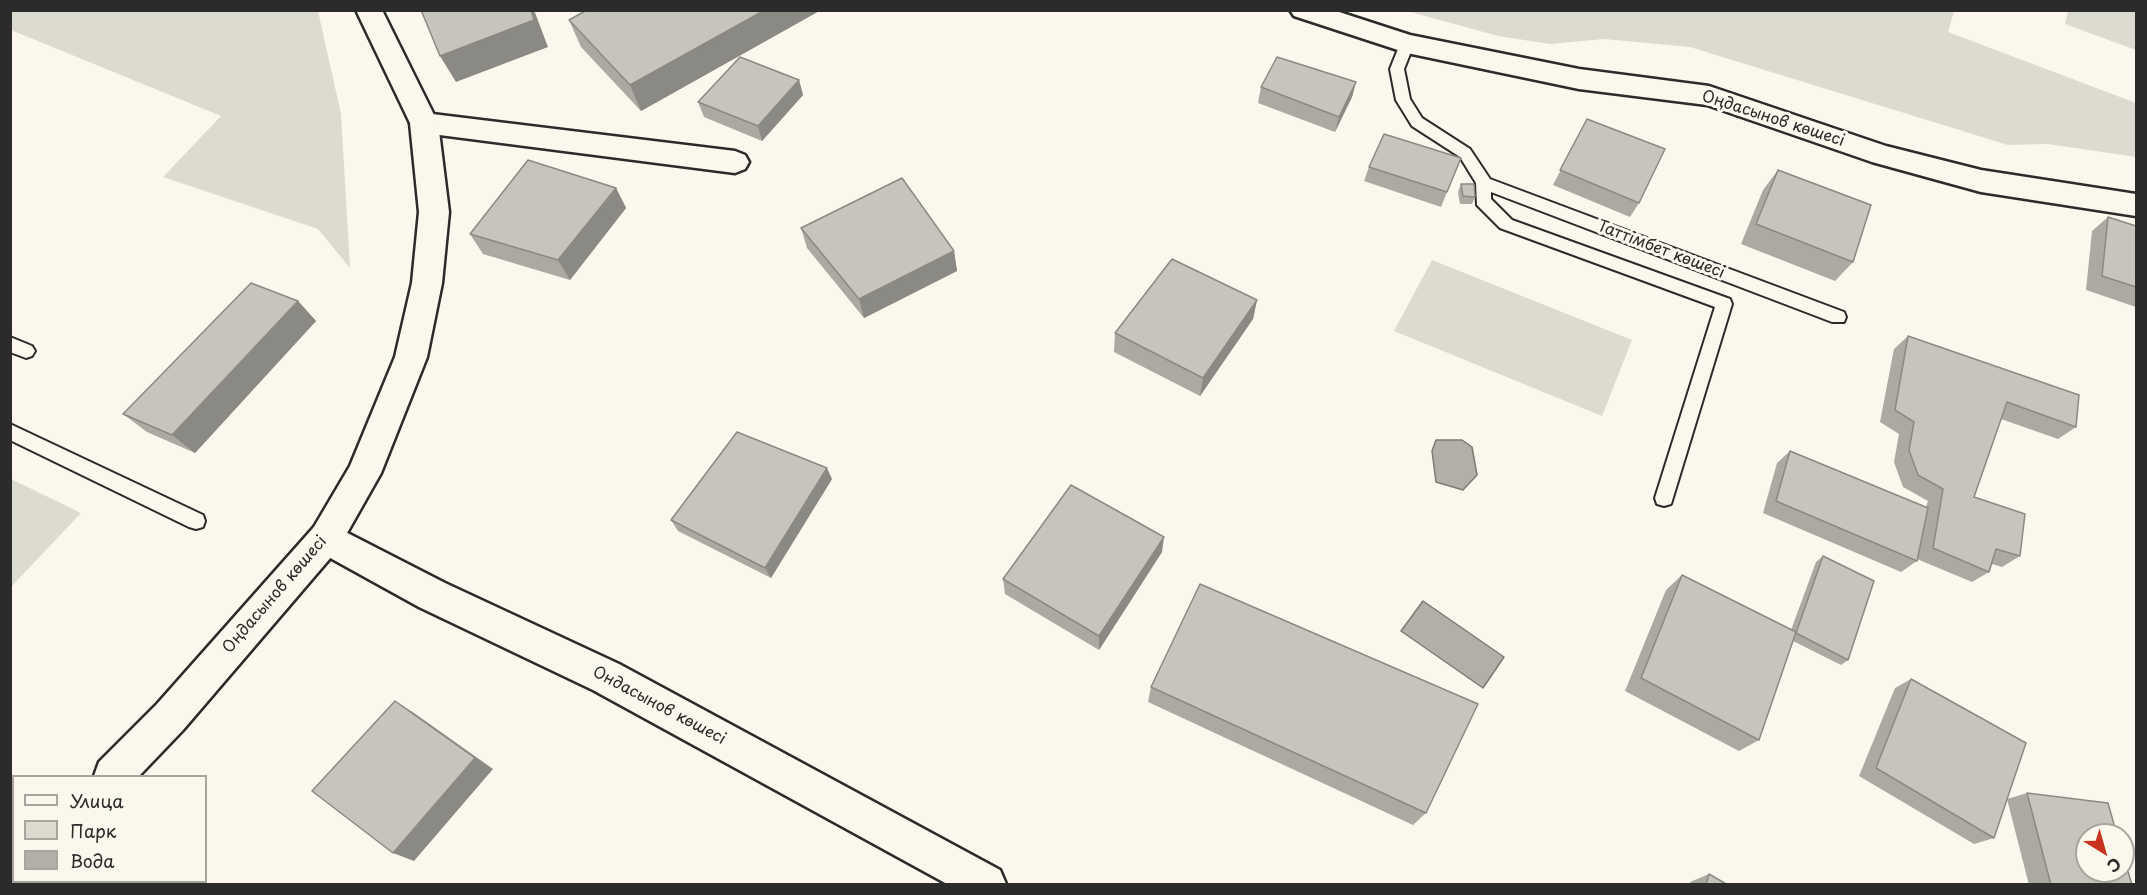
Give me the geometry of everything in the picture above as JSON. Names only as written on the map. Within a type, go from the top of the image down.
[{"type":"street","name":"Оңдасынов көшесі","points":[[115,775],[170,717],[326,538],[364,473],[411,357],[427,283],[434,212],[424,123],[369,10]]},
{"type":"street","name":"Оңдасынов көшесі","points":[[1303,10],[1407,44],[1579,80],[1709,96],[1882,155],[1959,175],[2136,205]]},
{"type":"street","points":[[424,123],[735,162]]},
{"type":"street","name":"Ондасынов көшесі","points":[[326,538],[432,595],[606,677],[986,885]]},
{"type":"lane","points":[[1407,44],[1397,69],[1403,100],[1417,122],[1466,153],[1484,183],[1483,201],[1506,224],[1724,304],[1664,498]]},
{"type":"lane","name":"Таттімбет көшесі","points":[[1484,183],[1838,317]]},
{"type":"lane","points":[[10,431],[196,521]]},
{"type":"green space","points":[[10,11],[318,11],[341,114],[350,268],[318,229],[163,177],[221,116],[11,30]]},
{"type":"green space","points":[[1407,11],[1954,11],[1948,32],[2136,103],[2136,157],[2048,144],[2008,145],[1690,47],[1604,39],[1550,44],[1498,36]]},
{"type":"green space","points":[[2068,11],[2136,11],[2136,50],[2065,24]]},
{"type":"green space","points":[[1432,260],[1632,340],[1602,416],[1394,331]]},
{"type":"green space","points":[[11,479],[81,513],[10,587]]},
{"type":"water","points":[[1436,440],[1462,440],[1472,447],[1477,475],[1463,490],[1436,482],[1432,451]]},
{"type":"water","points":[[1423,601],[1504,657],[1483,688],[1401,631]]},
{"type":"building","points":[[421,10],[531,10],[534,20],[440,56]]},
{"type":"building","points":[[587,10],[765,10],[630,85],[569,20]]},
{"type":"building","points":[[740,57],[799,80],[758,126],[698,102]]},
{"type":"building","points":[[1277,57],[1356,82],[1339,117],[1261,87]]},
{"type":"building","points":[[1587,119],[1665,149],[1639,203],[1560,170]]},
{"type":"building","points":[[1384,134],[1461,158],[1447,192],[1369,167]]},
{"type":"building","points":[[528,160],[616,188],[558,260],[470,234]]},
{"type":"building","points":[[1778,170],[1871,205],[1853,262],[1756,224]]},
{"type":"building","points":[[902,178],[954,251],[859,299],[801,228]]},
{"type":"building","points":[[1461,184],[1474,184],[1475,197],[1463,196]]},
{"type":"building","points":[[2108,217],[2136,226],[2136,287],[2102,276]]},
{"type":"building","points":[[1172,259],[1257,300],[1203,378],[1115,333]]},
{"type":"building","points":[[251,283],[298,301],[172,435],[123,414]]},
{"type":"building","points":[[1908,336],[2079,395],[2076,427],[2007,402],[1974,497],[2025,514],[2020,556],[1996,549],[1989,572],[1933,548],[1943,489],[1918,475],[1909,450],[1914,422],[1895,410]]},
{"type":"building","points":[[737,432],[827,468],[765,568],[671,520]]},
{"type":"building","points":[[1790,451],[1928,508],[1917,561],[1776,501]]},
{"type":"building","points":[[1071,485],[1164,537],[1099,636],[1003,579]]},
{"type":"building","points":[[1823,556],[1874,581],[1848,660],[1796,633]]},
{"type":"building","points":[[1682,575],[1796,632],[1759,740],[1641,678]]},
{"type":"building","points":[[1200,584],[1478,704],[1426,813],[1151,687]]},
{"type":"building","points":[[1911,679],[2026,743],[1994,838],[1876,768]]},
{"type":"building","points":[[395,701],[475,758],[393,853],[312,791]]},
{"type":"building","points":[[2027,793],[2108,803],[2114,823],[2075,823],[2075,883],[2131,883],[2132,885],[2051,885]]},
{"type":"building","points":[[1709,874],[1728,885],[1706,885]]}]
